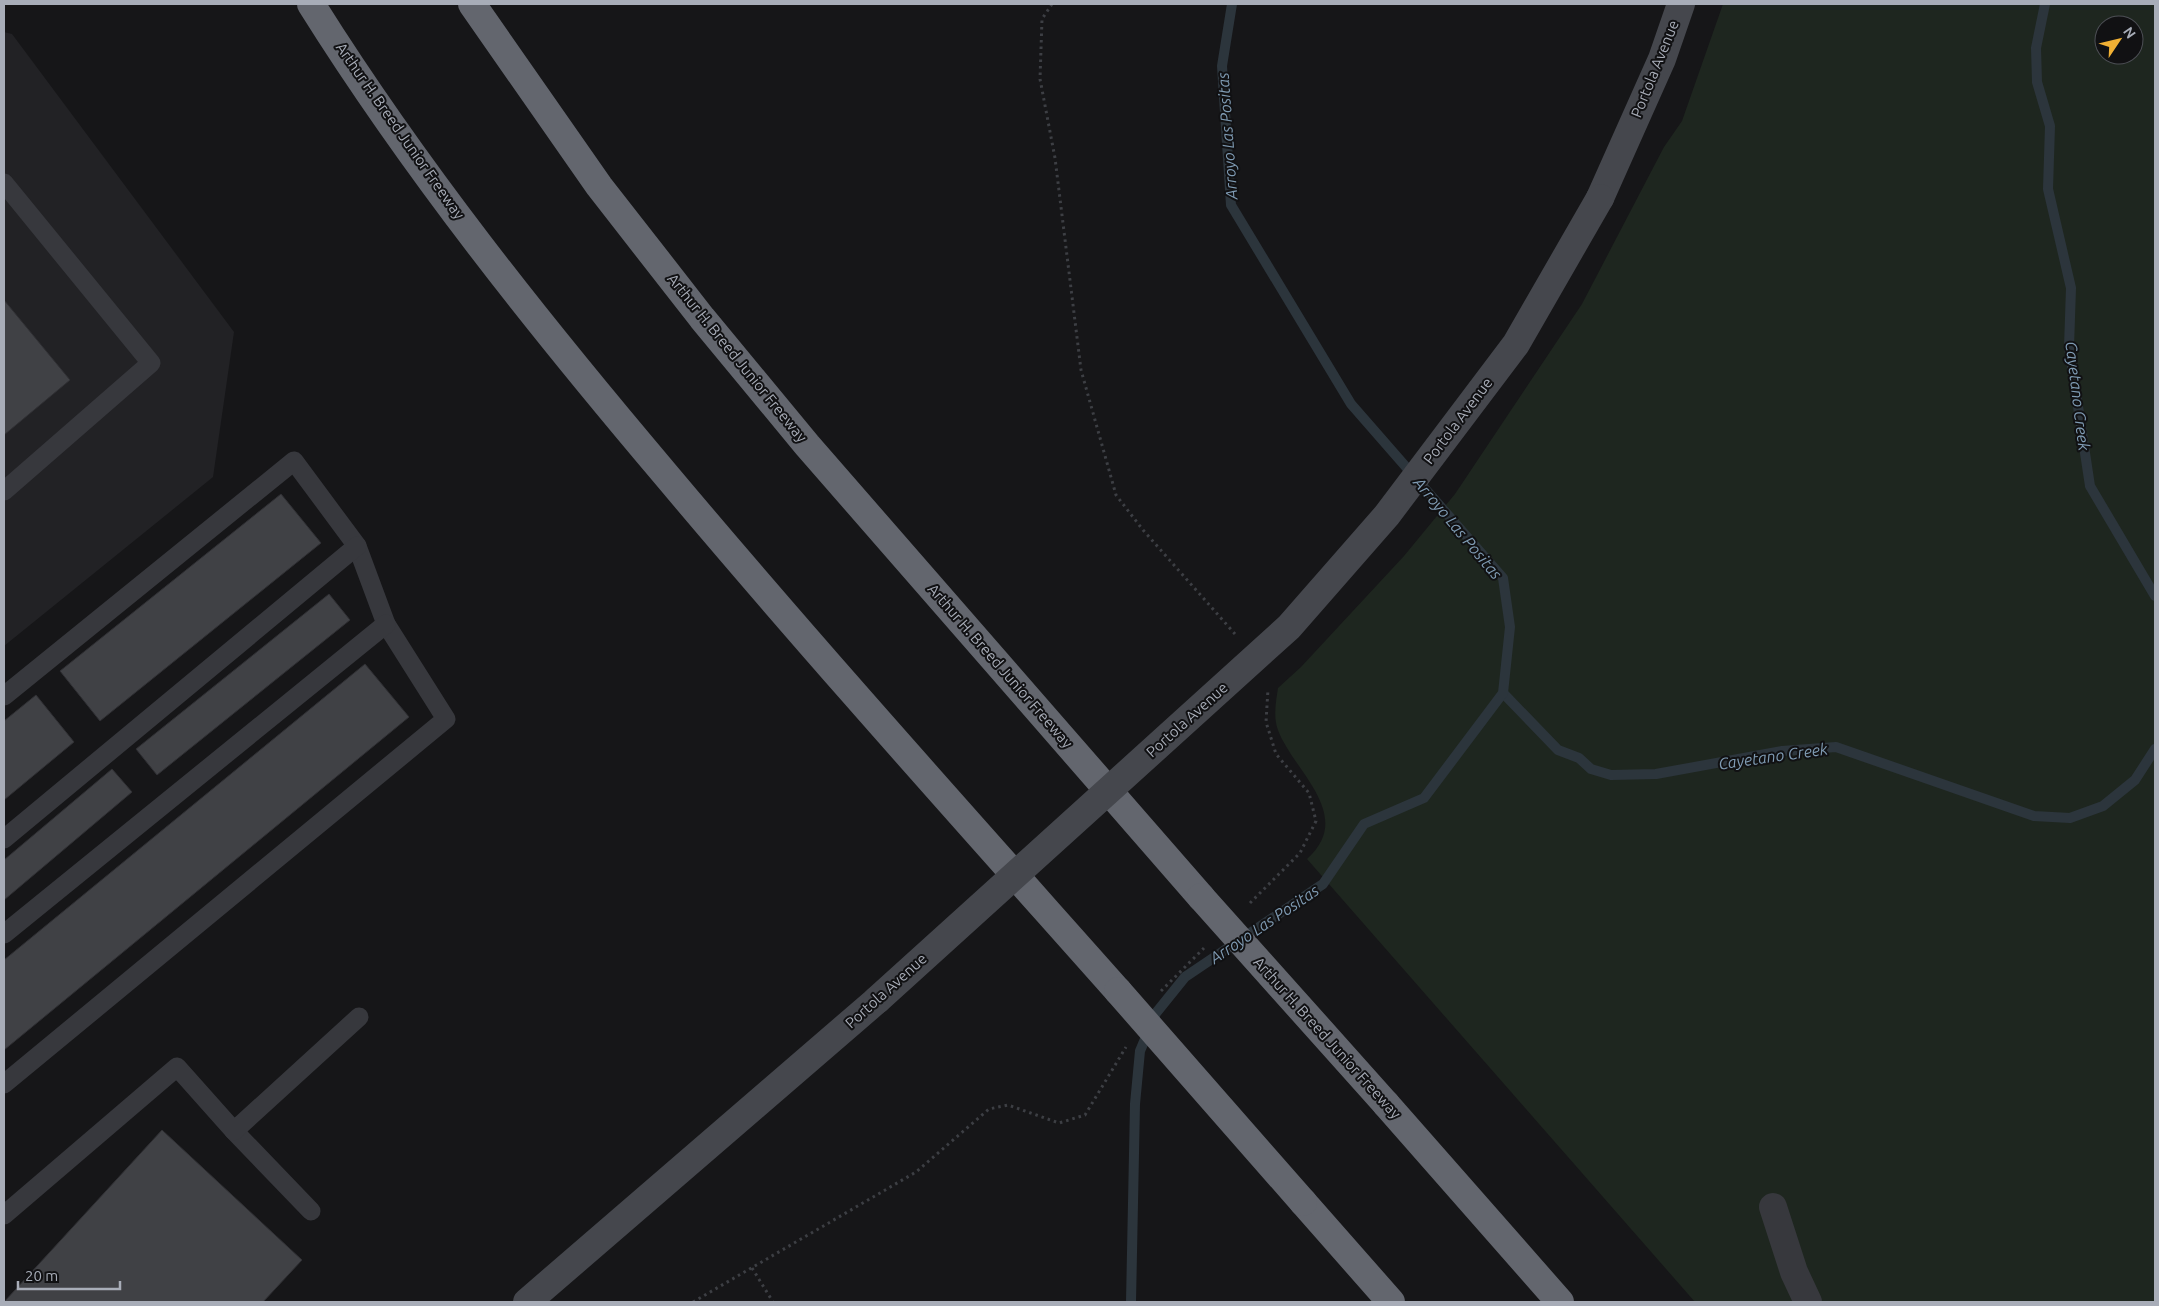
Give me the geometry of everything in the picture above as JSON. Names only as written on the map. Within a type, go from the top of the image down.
[{"type":"highway","name":"Arthur H. Breed Junior Freeway","points":[[311,4],[406,144],[499,269],[605,403],[827,663],[1391,1302]]},
{"type":"highway","name":"Arthur H. Breed Junior Freeway","points":[[472,4],[599,186],[702,318],[807,445],[1201,897],[1560,1302]]},
{"type":"main road","name":"Portola Avenue","points":[[528,1302],[877,1000],[1289,627],[1387,515],[1516,344],[1600,198],[1662,59],[1681,4]]},
{"type":"street","points":[[1773,1207],[1794,1272],[1808,1302]]},
{"type":"lane","points":[[4,183],[151,363],[4,491]]},
{"type":"lane","points":[[4,696],[294,461],[357,546],[386,624],[446,719],[4,1084]]},
{"type":"lane","points":[[4,839],[357,546]]},
{"type":"lane","points":[[4,934],[386,624]]},
{"type":"lane","points":[[234,1131],[359,1017]]},
{"type":"lane","points":[[4,1216],[176,1067],[311,1211]]},
{"type":"path","points":[[1052,4],[1042,19],[1040,79],[1055,158],[1081,370],[1116,495],[1143,530],[1238,637]]},
{"type":"path","points":[[1244,908],[1300,853],[1316,822],[1309,793],[1276,754],[1266,722],[1268,686]]},
{"type":"path","points":[[1155,999],[1160,991],[1209,943]]},
{"type":"path","points":[[694,1302],[916,1172],[989,1109],[1008,1105],[1059,1123],[1085,1115],[1130,1040]]},
{"type":"path","points":[[752,1268],[773,1302]]},
{"type":"shaded area","points":[[1723,4],[2155,4],[2155,1302],[1695,1302],[1307,859],[1320,843],[1325,826],[1323,810],[1316,793],[1286,746],[1276,725],[1275,714],[1278,688],[1301,667],[1404,556],[1455,494],[1582,304],[1664,147],[1682,121]]},
{"type":"shaded area","points":[[4,32],[12,34],[234,332],[213,477],[4,646]]},
{"type":"building","points":[[4,300],[70,380],[4,435]]},
{"type":"building","points":[[281,494],[321,543],[100,721],[60,671]]},
{"type":"building","points":[[329,594],[350,620],[157,775],[136,749]]},
{"type":"building","points":[[365,664],[409,717],[4,1050],[4,960]]},
{"type":"building","points":[[36,695],[74,742],[4,800],[4,721]]},
{"type":"building","points":[[112,769],[132,792],[4,900],[4,860]]},
{"type":"building","points":[[162,1130],[302,1260],[263,1302],[4,1302]]},
{"type":"waterway","name":"Cayetano Creek","points":[[1131,1302],[1135,1104],[1140,1051],[1156,1013],[1185,977],[1323,884],[1364,824],[1424,798],[1503,693],[1510,627],[1503,578],[1351,404],[1231,205],[1222,66],[1232,4]]},
{"type":"waterway","name":"Cayetano Creek","points":[[2045,4],[2036,48],[2037,82],[2050,126],[2048,189],[2071,288],[2069,347],[2090,486],[2155,596]]},
{"type":"waterway","name":"Cayetano Creek","points":[[1503,693],[1558,750],[1579,758],[1591,769],[1611,775],[1656,774],[1782,751],[1836,747],[2034,816],[2070,818],[2103,806],[2135,780],[2155,749]]},
{"type":"water label","name":"Arroyo Las Positas","points":[[1227,136]]},
{"type":"water label","name":"Arroyo Las Positas","points":[[1458,528]]},
{"type":"water label","name":"Arroyo Las Positas","points":[[1264,924]]}]
